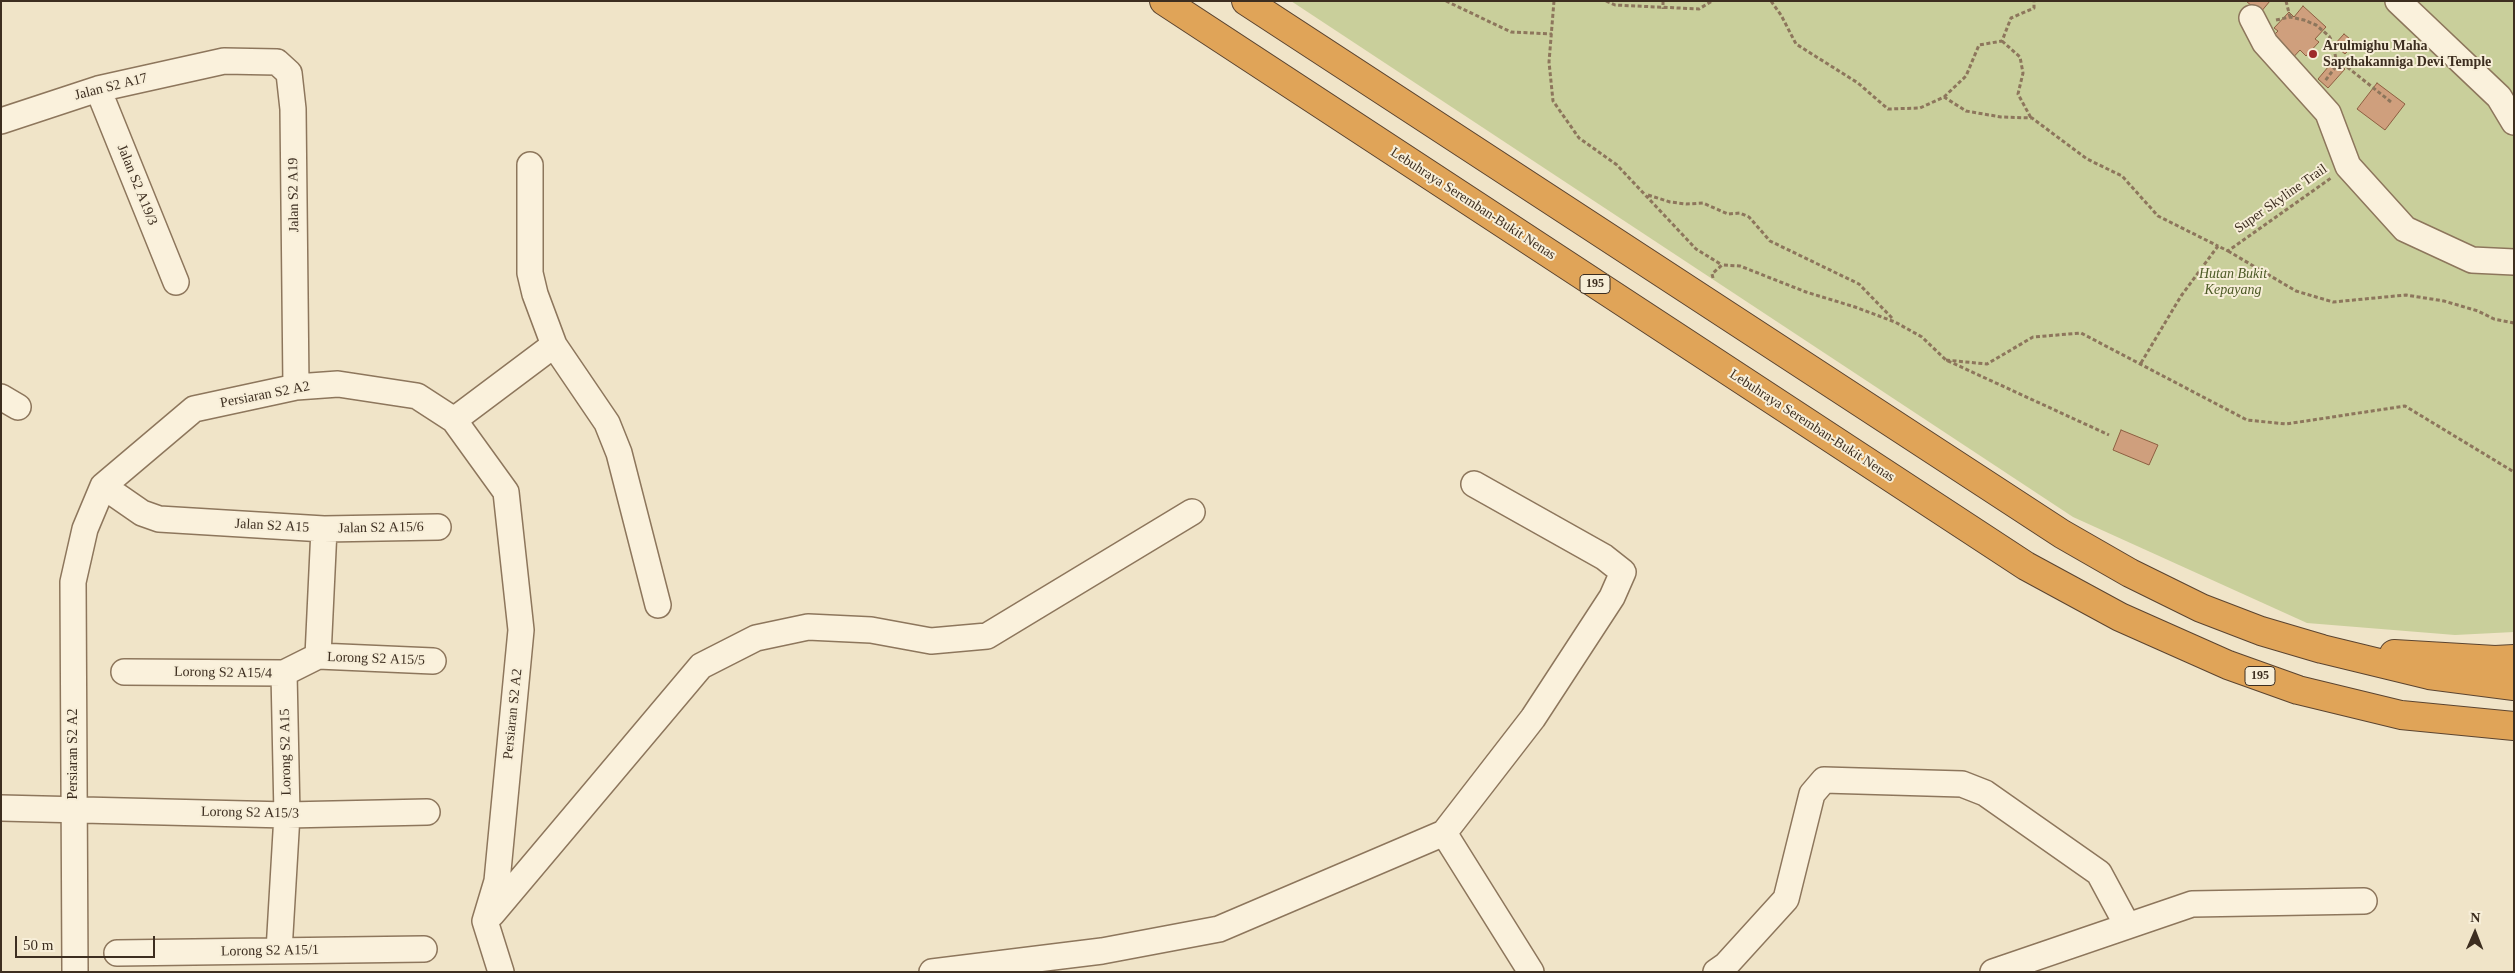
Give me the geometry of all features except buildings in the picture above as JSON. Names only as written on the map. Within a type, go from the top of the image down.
[{"type":"highway","name":"Lebuhraya Seremban-Bukit Nenas","points":[[1164,1],[2026,566],[2120,618],[2228,665],[2298,690],[2401,715],[2514,726]]},
{"type":"highway","points":[[1246,1],[2062,534],[2130,574],[2201,608],[2261,631],[2322,649],[2429,675],[2514,686]]},
{"type":"highway","points":[[2322,649],[2495,660],[2514,659]]},
{"type":"street","points":[[2398,1],[2499,97],[2514,122]]},
{"type":"street","points":[[2255,24],[2265,43],[2328,113],[2348,166],[2405,229],[2472,260],[2514,262]]},
{"type":"street","name":"Jalan S2 A17","points":[[1,121],[59,100],[98,89],[224,61]]},
{"type":"street","name":"Jalan S2 A19","points":[[224,61],[277,62],[289,73],[293,109],[296,387]]},
{"type":"street","name":"Jalan S2 A19/3","points":[[98,89],[176,282]]},
{"type":"street","points":[[530,165],[530,273],[535,294],[554,345],[607,424],[616,446],[658,605]]},
{"type":"street","points":[[454,420],[554,345]]},
{"type":"street","name":"Persiaran S2 A2","points":[[75,972],[73,582],[85,529],[103,486],[194,409],[296,387],[338,384],[417,396],[454,420],[506,492],[521,630],[497,881],[485,921]]},
{"type":"street","points":[[932,972],[1102,951],[1219,929],[1444,833],[1533,718],[1612,597],[1622,572],[1604,557],[1474,484]]},
{"type":"street","name":"Jalan S2 A15","points":[[103,486],[142,513],[159,518],[324,529],[318,656]]},
{"type":"street","points":[[500,972],[485,921],[701,666],[756,638],[808,627],[871,630],[932,642],[987,636],[1192,512]]},
{"type":"street","name":"Jalan S2 A15/6","points":[[324,529],[438,527]]},
{"type":"street","name":"Lorong S2 A15/5","points":[[318,656],[433,661]]},
{"type":"street","name":"Lorong S2 A15/4","points":[[124,672],[284,673],[318,656]]},
{"type":"street","name":"Lorong S2 A15","points":[[279,951],[287,815],[284,673]]},
{"type":"street","points":[[1716,972],[1726,965],[1786,899],[1812,794],[1824,780],[1962,784],[1985,793],[2100,873],[2127,924]]},
{"type":"street","points":[[1,808],[73,808]]},
{"type":"street","name":"Lorong S2 A15/3","points":[[73,808],[287,815],[427,812]]},
{"type":"street","points":[[1444,833],[1531,972]]},
{"type":"street","points":[[1993,972],[2127,924],[2192,904],[2364,901]]},
{"type":"street","name":"Lorong S2 A15/1","points":[[117,953],[424,949]]},
{"type":"path","points":[[1446,1],[1511,32],[1552,34]]},
{"type":"path","points":[[1554,1],[1549,62],[1553,101],[1580,138],[1616,165],[1647,194],[1696,249],[1722,265],[1740,266],[1806,292],[1855,306],[1895,322],[1922,337],[1946,360],[2109,435]]},
{"type":"path","points":[[1606,1],[1615,5],[1663,9],[1699,9],[1712,1]]},
{"type":"path","points":[[1663,1],[1663,9]]},
{"type":"path","points":[[1771,1],[1781,15],[1796,44],[1858,83],[1888,109],[1920,108],[1944,97],[1966,76],[1979,45],[2002,41]]},
{"type":"path","points":[[2002,41],[2011,18],[2034,8],[2034,1]]},
{"type":"path","points":[[2286,1],[2290,17]]},
{"type":"path","points":[[2255,24],[2268,23],[2290,17],[2316,25],[2329,36],[2333,43],[2337,65],[2312,95]]},
{"type":"path","points":[[2002,41],[2020,57],[2023,72],[2018,94],[2032,118]]},
{"type":"path","points":[[2336,58],[2391,102]]},
{"type":"path","points":[[1944,97],[1966,111],[2001,117],[2032,118]]},
{"type":"path","name":"Super Skyline Trail","points":[[2032,118],[2087,159],[2122,176],[2158,216],[2228,250],[2348,166]]},
{"type":"path","points":[[1647,194],[1670,202],[1686,204],[1703,203],[1728,214],[1740,213],[1749,217],[1770,241],[1859,284],[1895,322]]},
{"type":"path","points":[[2141,363],[2180,296],[2218,246]]},
{"type":"path","points":[[2228,250],[2296,291],[2333,302],[2406,295],[2444,301],[2478,311],[2494,319],[2514,323]]},
{"type":"path","points":[[1713,281],[1712,274],[1722,265]]},
{"type":"path","points":[[1946,360],[1987,364],[2032,337],[2081,333],[2247,420],[2286,424],[2405,406],[2514,472]]},
{"type":"green space","name":"Hutan Bukit Kepayang","points":[[1291,1],[2514,1],[2514,632],[2455,635],[2307,623],[2073,517]]},
{"type":"place","name":"Arulmighu Maha Sapthakanniga Devi Temple","points":[[2313,54]]}]
